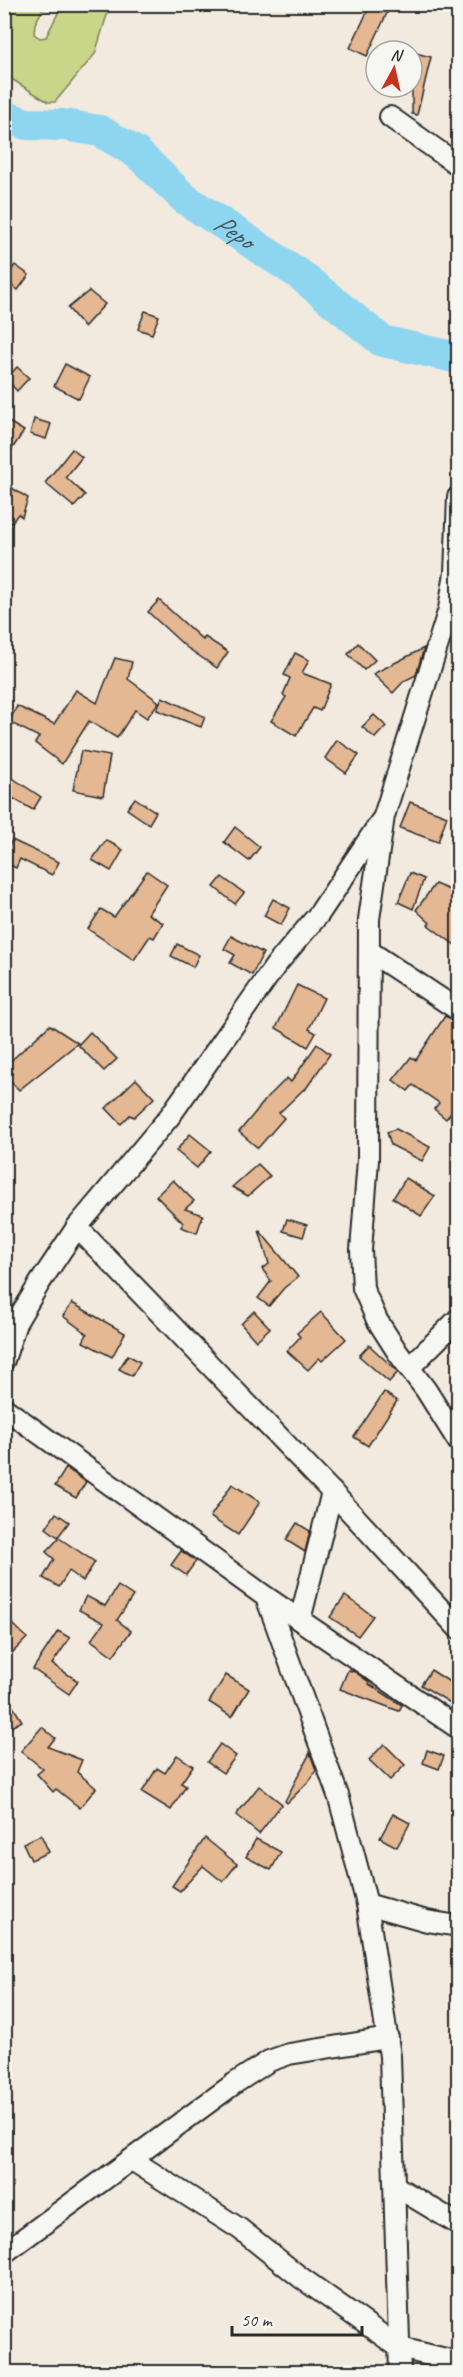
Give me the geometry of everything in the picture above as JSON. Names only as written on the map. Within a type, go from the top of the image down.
[{"type":"street","points":[[390,117],[459,165]]},
{"type":"street","points":[[459,497],[449,609],[384,816],[369,919],[368,1161],[361,1251],[363,1288],[377,1320],[459,1441]]},
{"type":"street","points":[[4,1360],[16,1323],[39,1284],[78,1227],[170,1116],[276,965],[319,914],[384,816]]},
{"type":"street","points":[[369,951],[459,1010]]},
{"type":"street","points":[[78,1227],[459,1628]]},
{"type":"street","points":[[409,1368],[459,1319]]},
{"type":"street","points":[[4,1408],[266,1597],[459,1728]]},
{"type":"street","points":[[300,1620],[332,1492]]},
{"type":"street","points":[[266,1597],[339,1798],[367,1905],[390,2056],[400,2373]]},
{"type":"street","points":[[367,1905],[427,1922],[459,1926]]},
{"type":"street","points":[[4,2253],[235,2083],[269,2061],[289,2054],[388,2038]]},
{"type":"street","points":[[132,2160],[240,2229],[300,2277],[400,2348],[459,2362]]},
{"type":"street","points":[[395,2186],[459,2224]]},
{"type":"green space","points":[[4,5],[45,5],[35,24],[34,34],[40,38],[46,37],[62,5],[110,5],[95,54],[55,102],[48,102],[5,75]]},
{"type":"building","points":[[371,4],[388,11],[375,39],[364,39],[364,55],[350,48]]},
{"type":"building","points":[[424,55],[431,57],[424,86]]},
{"type":"building","points":[[412,99],[421,99],[417,115],[412,114]]},
{"type":"building","points":[[15,265],[29,275],[18,290],[4,280]]},
{"type":"building","points":[[89,291],[105,304],[84,327],[68,308]]},
{"type":"building","points":[[145,311],[159,316],[152,334],[138,329]]},
{"type":"building","points":[[65,364],[90,377],[79,399],[54,386]]},
{"type":"building","points":[[17,367],[29,378],[17,391],[6,379]]},
{"type":"building","points":[[4,419],[24,431],[4,461]]},
{"type":"building","points":[[34,419],[51,424],[46,439],[30,434]]},
{"type":"building","points":[[72,449],[82,457],[66,477],[85,495],[74,507],[45,483]]},
{"type":"building","points":[[4,483],[28,498],[22,517],[18,514],[4,533]]},
{"type":"building","points":[[159,600],[203,640],[205,637],[228,652],[217,668],[186,647],[148,612]]},
{"type":"building","points":[[358,643],[375,660],[364,670],[348,654]]},
{"type":"building","points":[[424,648],[416,675],[404,681],[393,693],[373,674]]},
{"type":"building","points":[[295,653],[309,660],[302,673],[331,684],[320,711],[313,708],[296,736],[271,721],[286,697],[283,695],[290,678],[284,675]]},
{"type":"building","points":[[115,658],[132,662],[128,679],[159,702],[147,718],[135,710],[117,738],[89,721],[62,764],[35,743],[39,737],[9,722],[17,706],[54,724],[76,690],[97,703]]},
{"type":"building","points":[[162,697],[205,717],[201,727],[157,710]]},
{"type":"building","points":[[374,715],[386,726],[375,738],[362,727]]},
{"type":"building","points":[[337,740],[359,755],[346,773],[325,758]]},
{"type":"building","points":[[81,751],[110,756],[103,796],[73,790]]},
{"type":"building","points":[[11,777],[41,797],[33,810],[4,793],[4,788]]},
{"type":"building","points":[[135,798],[156,812],[149,824],[127,809]]},
{"type":"building","points":[[410,802],[447,816],[438,842],[400,828]]},
{"type":"building","points":[[235,827],[260,847],[249,861],[224,842]]},
{"type":"building","points":[[12,840],[59,862],[52,875],[20,859],[16,868],[4,862]]},
{"type":"building","points":[[106,840],[123,850],[111,871],[92,860]]},
{"type":"building","points":[[147,871],[167,885],[148,914],[163,923],[154,938],[150,936],[134,960],[88,929],[101,909],[114,917]]},
{"type":"building","points":[[410,873],[424,879],[413,909],[398,902]]},
{"type":"building","points":[[222,877],[244,893],[235,904],[214,887]]},
{"type":"building","points":[[435,884],[459,894],[459,948],[428,925],[430,923],[416,910]]},
{"type":"building","points":[[273,899],[290,908],[281,925],[264,916]]},
{"type":"building","points":[[231,936],[263,953],[252,975],[230,963],[235,955],[224,949]]},
{"type":"building","points":[[177,944],[199,955],[193,967],[171,956]]},
{"type":"building","points":[[297,985],[324,998],[309,1029],[316,1033],[308,1047],[276,1028]]},
{"type":"building","points":[[445,1016],[459,1022],[459,1051],[452,1062],[459,1066],[459,1103],[446,1119],[434,1109],[439,1103],[413,1085],[408,1091],[393,1080],[411,1057],[416,1060]]},
{"type":"building","points":[[50,1025],[78,1043],[19,1090],[4,1074],[4,1067]]},
{"type":"building","points":[[90,1032],[117,1059],[104,1071],[78,1045]]},
{"type":"building","points":[[317,1044],[330,1054],[305,1090],[279,1113],[284,1118],[258,1148],[239,1132],[287,1078],[291,1082]]},
{"type":"building","points":[[136,1079],[154,1098],[134,1117],[130,1115],[121,1124],[106,1108]]},
{"type":"building","points":[[396,1129],[430,1147],[422,1161],[391,1145],[387,1132]]},
{"type":"building","points":[[190,1134],[211,1151],[197,1168],[176,1151]]},
{"type":"building","points":[[258,1164],[270,1176],[248,1196],[232,1187]]},
{"type":"building","points":[[406,1178],[435,1196],[421,1216],[393,1198]]},
{"type":"building","points":[[173,1180],[194,1201],[185,1209],[203,1215],[197,1233],[181,1227],[183,1223],[156,1196]]},
{"type":"building","points":[[287,1219],[307,1225],[303,1237],[283,1231]]},
{"type":"building","points":[[259,1230],[298,1277],[284,1288],[269,1306],[258,1298],[271,1281],[262,1269],[269,1264]]},
{"type":"building","points":[[72,1303],[125,1333],[112,1357],[83,1342],[87,1334],[63,1316]]},
{"type":"building","points":[[254,1311],[270,1328],[256,1341],[241,1324]]},
{"type":"building","points":[[321,1312],[346,1339],[322,1361],[319,1358],[308,1370],[287,1351],[300,1337],[297,1333]]},
{"type":"building","points":[[369,1345],[398,1372],[389,1382],[359,1356]]},
{"type":"building","points":[[128,1355],[140,1362],[132,1376],[119,1369]]},
{"type":"building","points":[[384,1392],[397,1401],[368,1446],[354,1437]]},
{"type":"building","points":[[66,1468],[86,1482],[76,1498],[55,1486]]},
{"type":"building","points":[[232,1484],[260,1502],[238,1535],[210,1517]]},
{"type":"building","points":[[56,1513],[69,1522],[58,1537],[46,1528]]},
{"type":"building","points":[[297,1523],[310,1531],[305,1552],[286,1540]]},
{"type":"building","points":[[59,1538],[95,1562],[83,1581],[69,1571],[59,1587],[43,1578],[54,1559],[46,1552]]},
{"type":"building","points":[[181,1551],[196,1561],[186,1575],[171,1565]]},
{"type":"building","points":[[118,1586],[133,1596],[117,1620],[131,1631],[113,1656],[91,1640],[104,1623],[79,1610],[86,1596],[105,1606]]},
{"type":"building","points":[[345,1596],[373,1616],[358,1636],[330,1617]]},
{"type":"building","points":[[4,1615],[27,1638],[13,1652],[4,1644]]},
{"type":"building","points":[[58,1631],[70,1638],[52,1664],[78,1681],[69,1694],[33,1669]]},
{"type":"building","points":[[348,1670],[355,1672],[402,1705],[399,1711],[340,1689]]},
{"type":"building","points":[[431,1670],[459,1688],[459,1695],[452,1704],[421,1685]]},
{"type":"building","points":[[226,1675],[249,1689],[232,1717],[209,1702]]},
{"type":"building","points":[[4,1692],[22,1721],[4,1731]]},
{"type":"building","points":[[42,1727],[55,1738],[48,1747],[82,1760],[77,1772],[96,1788],[80,1808],[56,1789],[53,1792],[37,1774],[43,1769],[21,1751]]},
{"type":"building","points":[[220,1744],[236,1756],[223,1773],[207,1762]]},
{"type":"building","points":[[384,1744],[405,1765],[390,1780],[369,1760]]},
{"type":"building","points":[[427,1750],[444,1756],[439,1769],[423,1763]]},
{"type":"building","points":[[310,1753],[316,1770],[311,1779],[287,1803],[285,1801]]},
{"type":"building","points":[[177,1755],[193,1766],[181,1783],[186,1786],[171,1810],[142,1792],[157,1768],[165,1773]]},
{"type":"building","points":[[259,1786],[282,1804],[259,1834],[236,1815]]},
{"type":"building","points":[[393,1814],[410,1823],[397,1847],[380,1838]]},
{"type":"building","points":[[41,1835],[49,1852],[31,1860],[23,1843]]},
{"type":"building","points":[[205,1838],[237,1864],[223,1882],[203,1866],[180,1891],[172,1886]]},
{"type":"building","points":[[256,1839],[281,1852],[271,1870],[246,1857]]},
{"type":"waterway","name":"Pepo","points":[[4,116],[26,124],[64,125],[100,131],[137,153],[185,199],[299,274],[382,341],[458,358]]}]
